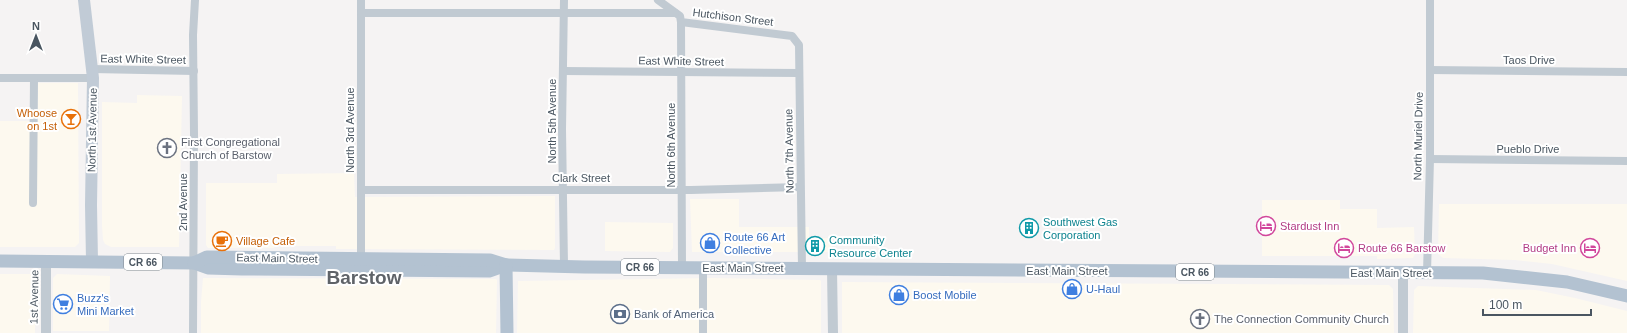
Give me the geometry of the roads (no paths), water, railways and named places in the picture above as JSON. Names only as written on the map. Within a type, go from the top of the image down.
[{"type":"main road","name":"North 1st Avenue","points":[[84,0],[93,74],[90,204],[92,261]]},
{"type":"main road","name":"East Main Street","points":[[194,263],[207,257],[490,260],[506,265],[682,268],[1483,273],[1579,284],[1627,296]]},
{"type":"main road","name":"CR 66","points":[[0,261],[92,261]]},
{"type":"main road","name":"East Main Street","points":[[92,261],[194,263],[208,268],[489,271],[506,265]]},
{"type":"main road","points":[[506,265],[507,333]]},
{"type":"street","name":"2nd Avenue","points":[[193,333],[195,0]]},
{"type":"street","name":"North 3rd Avenue","points":[[361,0],[361,259]]},
{"type":"street","name":"North 5th Avenue","points":[[564,0],[564,266]]},
{"type":"street","name":"Hutchison Street","points":[[658,0],[680,16],[682,22],[792,36]]},
{"type":"street","name":"North Muriel Drive","points":[[1427,273],[1430,160],[1430,0]]},
{"type":"street","points":[[361,12],[531,14],[564,12],[675,12]]},
{"type":"street","name":"North 6th Avenue","points":[[682,22],[682,268]]},
{"type":"street","name":"North 7th Avenue","points":[[792,36],[799,45],[802,269]]},
{"type":"street","name":"Taos Drive","points":[[1430,70],[1627,72]]},
{"type":"street","name":"East White Street","points":[[0,78],[34,78],[93,74],[194,71]]},
{"type":"street","name":"East White Street","points":[[564,71],[799,73]]},
{"type":"street","points":[[33,203],[34,78]]},
{"type":"street","name":"Pueblo Drive","points":[[1430,160],[1627,161]]},
{"type":"street","name":"Clark Street","points":[[361,190],[682,190],[800,187]]},
{"type":"street","name":"1st Avenue","points":[[46,261],[46,333]]},
{"type":"street","points":[[703,268],[703,333]]},
{"type":"street","points":[[832,269],[833,333]]},
{"type":"street","points":[[1403,273],[1403,333]]},
{"type":"place","name":"Whoose on 1st","points":[[71,119]]},
{"type":"place","name":"First Congregational Church of Barstow","points":[[167,148]]},
{"type":"place","name":"Stardust Inn","points":[[1266,226]]},
{"type":"place","name":"Southwest Gas Corporation","points":[[1029,228]]},
{"type":"place","name":"Village Cafe","points":[[222,241]]},
{"type":"place","name":"Route 66 Art Collective","points":[[710,243]]},
{"type":"place","name":"Community Resource Center","points":[[815,246]]},
{"type":"place","name":"Route 66 Barstow","points":[[1344,248]]},
{"type":"place","name":"Budget Inn","points":[[1590,248]]},
{"type":"place","name":"U-Haul","points":[[1072,289]]},
{"type":"place","name":"Boost Mobile","points":[[899,295]]},
{"type":"place","name":"Buzz's Mini Market","points":[[63,304]]},
{"type":"place","name":"Bank of America","points":[[620,314]]},
{"type":"place","name":"The Connection Community Church","points":[[1200,319]]},
{"type":"district","name":"Barstow","points":[[364,277]]}]
